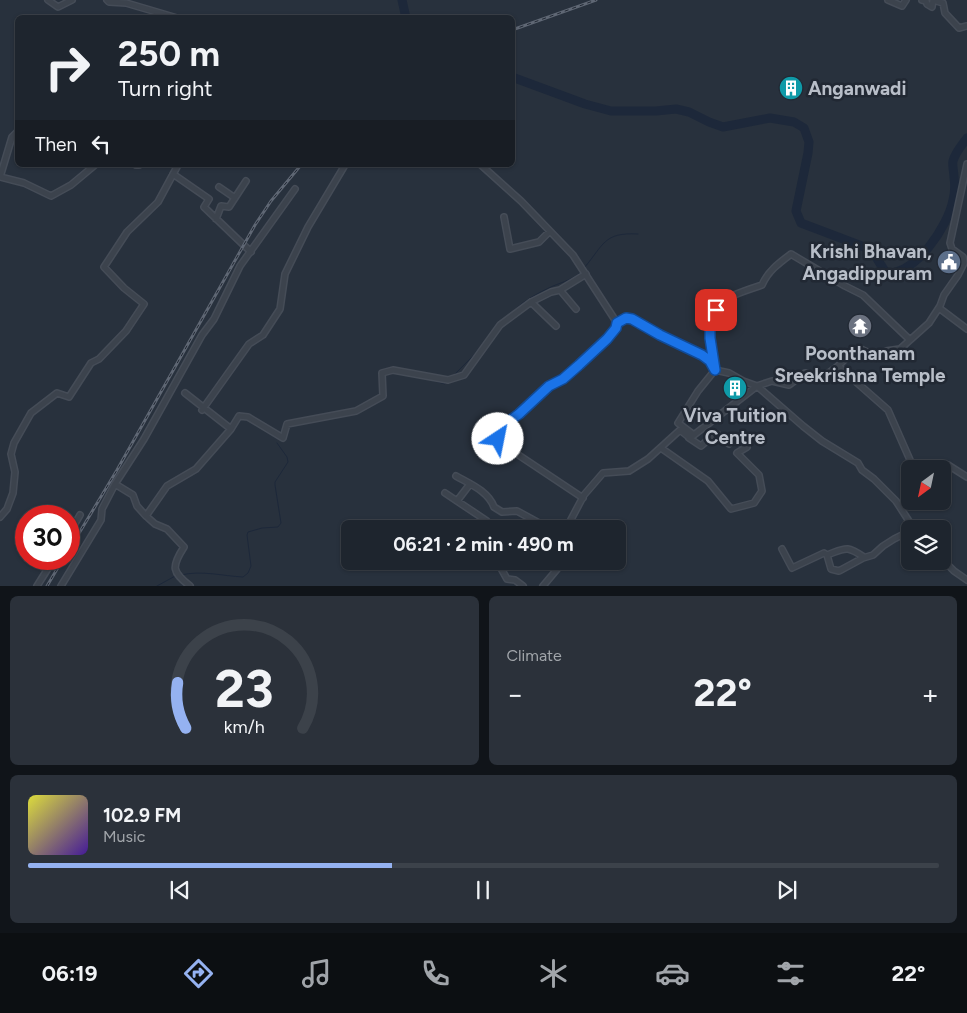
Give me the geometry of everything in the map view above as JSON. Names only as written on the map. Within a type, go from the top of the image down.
[{"type":"street","points":[[48,0],[58,7],[72,0]]},
{"type":"street","points":[[107,0],[109,2],[126,3],[158,15]]},
{"type":"street","points":[[888,0],[902,6],[906,0]]},
{"type":"street","points":[[922,0],[932,7],[933,0],[943,3],[945,13],[959,28],[967,26]]},
{"type":"street","points":[[15,134],[12,137],[0,177],[24,183],[51,196],[70,185],[92,167]]},
{"type":"street","points":[[691,436],[757,386],[772,381],[789,385],[805,373],[821,377],[838,366],[856,350],[861,349],[876,356],[886,351],[900,349],[929,323],[964,263],[963,256],[952,249],[950,243],[967,164]]},
{"type":"street","points":[[0,517],[7,510],[13,493],[15,472],[11,454],[14,442],[31,412],[57,393],[69,397],[91,363],[99,359],[126,331],[144,304],[124,288],[104,266],[126,232],[158,202],[177,167]]},
{"type":"street","points":[[203,408],[249,344],[263,336],[280,308],[285,274],[308,227],[344,167]]},
{"type":"street","points":[[483,167],[522,201],[573,255],[617,323]]},
{"type":"street","points":[[173,174],[209,199],[204,207],[250,252]]},
{"type":"street","points":[[216,220],[221,206],[229,207],[246,181]]},
{"type":"street","points":[[219,187],[235,198]]},
{"type":"street","points":[[61,586],[101,520],[102,510],[115,484],[144,438],[202,336],[214,319],[228,289],[250,252],[295,189]]},
{"type":"street","points":[[504,217],[510,250],[539,242],[550,232]]},
{"type":"street","points":[[661,448],[708,481],[731,508],[754,503],[762,491],[759,475],[737,453],[747,447],[734,439],[729,444],[716,433],[701,446],[678,424],[698,391],[715,370],[710,338],[710,320],[714,313],[722,301],[762,285],[766,276],[790,254],[863,295],[910,340]]},
{"type":"street","points":[[146,516],[167,486],[196,469],[231,429],[239,416],[248,417],[283,438],[287,424],[356,411],[383,396],[382,373],[393,370],[448,380],[464,375],[500,324],[532,302],[551,292],[560,290],[586,274]]},
{"type":"street","points":[[560,290],[576,310]]},
{"type":"street","points":[[532,302],[556,326]]},
{"type":"street","points":[[939,308],[967,329]]},
{"type":"street","points":[[583,498],[502,444],[498,439],[508,422],[549,386],[563,379],[579,365],[607,339],[616,328],[617,323],[626,318],[632,319],[702,355],[710,361],[715,370],[729,373],[743,382],[757,386],[816,436],[858,463],[862,470],[896,501],[908,520]]},
{"type":"street","points":[[838,366],[888,410],[910,460]]},
{"type":"street","points":[[185,393],[231,429]]},
{"type":"street","points":[[571,520],[583,498],[603,473],[629,470],[648,459],[680,430],[691,436]]},
{"type":"street","points":[[951,467],[967,477]]},
{"type":"street","points":[[456,476],[481,491],[490,499],[494,507],[502,512],[517,511],[534,520]]},
{"type":"street","points":[[115,484],[133,495],[137,506],[146,516],[155,524],[167,529],[184,548],[176,559],[175,568],[178,576],[190,586]]},
{"type":"street","points":[[457,501],[470,484]]},
{"type":"street","points":[[445,493],[486,520]]},
{"type":"street","points":[[827,555],[832,570],[839,571],[864,558],[873,556],[882,546],[901,536]]},
{"type":"street","points":[[782,549],[792,568],[824,553],[827,555],[846,548],[850,548],[864,558]]},
{"type":"street","points":[[951,568],[967,580]]},
{"type":"street","points":[[37,586],[47,570]]},
{"type":"street","points":[[502,570],[507,579],[515,580],[523,586]]},
{"type":"street","points":[[544,585],[556,570]]},
{"type":"waterway","points":[[402,0],[405,15]]},
{"type":"waterway","points":[[515,78],[585,104],[611,111],[676,109],[689,112],[723,127],[770,118],[794,122],[804,128],[809,142],[796,211],[801,223],[867,248],[876,257],[886,273],[897,272],[919,258],[938,235],[945,223],[954,197],[953,161],[967,138]]},
{"type":"waterway","points":[[584,268],[605,242],[611,238],[618,235],[638,234]]},
{"type":"waterway","points":[[509,316],[518,306],[530,298],[572,278],[582,271]]},
{"type":"waterway","points":[[453,376],[479,350]]},
{"type":"waterway","points":[[424,378],[445,384],[447,382]]},
{"type":"waterway","points":[[385,386],[385,395]]},
{"type":"waterway","points":[[181,575],[204,573],[243,577],[248,573],[251,566],[248,532],[262,528],[278,527],[281,523],[275,482],[288,462],[287,457],[277,443]]},
{"type":"waterway","points":[[157,586],[177,575]]},
{"type":"railway","points":[[515,29],[596,0]]},
{"type":"railway","points":[[80,532],[117,470],[255,225],[271,201],[299,167]]},
{"type":"railway","points":[[47,586],[56,570]]},
{"type":"place","name":"Anganwadi","points":[[791,88]]},
{"type":"place","name":"Krishi Bhavan, Angadippuram","points":[[949,262]]},
{"type":"place","name":"Poonthanam Sreekrishna Temple","points":[[860,326]]},
{"type":"place","name":"Viva Tuition Centre","points":[[735,388]]},
{"type":"route","points":[[498,439],[508,422],[549,386],[563,379],[579,365],[607,339],[616,328],[617,323],[626,318],[632,319],[702,355],[710,361],[715,370],[710,338],[710,320],[716,310]]}]
